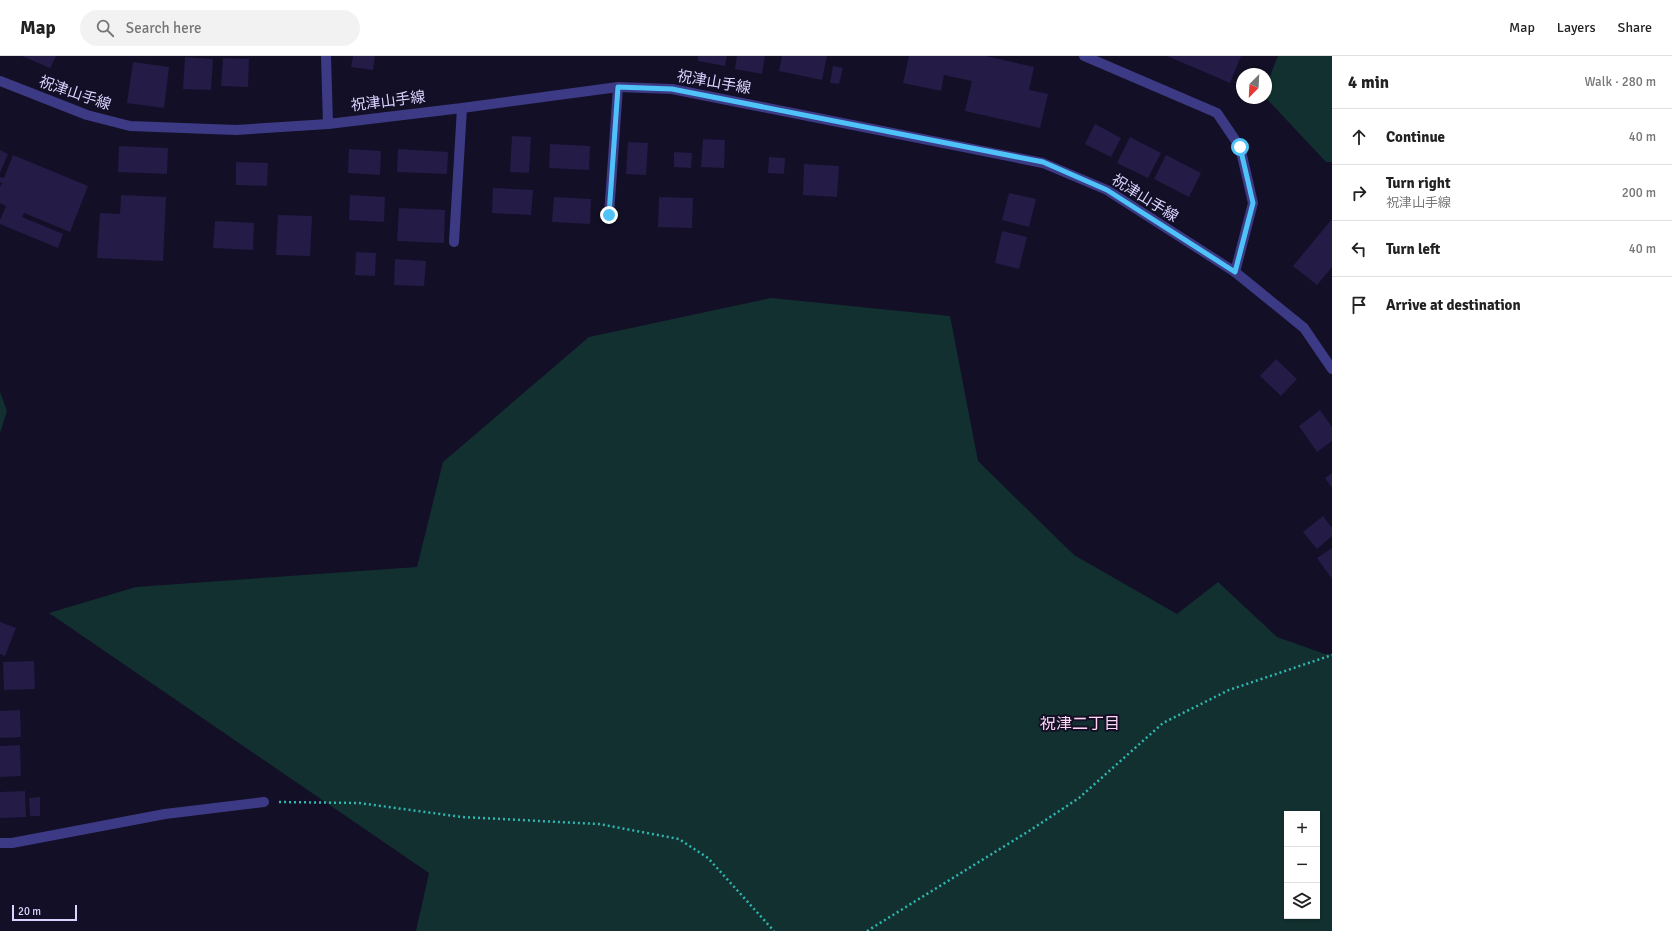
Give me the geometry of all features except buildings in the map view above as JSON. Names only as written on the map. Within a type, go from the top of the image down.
[{"type":"street","points":[[326,56],[328,124]]},
{"type":"street","points":[[1084,56],[1217,113],[1240,147],[1253,203],[1235,272]]},
{"type":"street","name":"祝津山手線","points":[[0,81],[86,115],[130,126],[236,130],[328,124],[618,87],[672,89],[1043,162],[1107,190],[1235,272],[1304,328],[1332,369]]},
{"type":"street","points":[[609,215],[618,87]]},
{"type":"street","points":[[454,242],[462,108]]},
{"type":"street","points":[[0,843],[12,843],[165,814],[264,802]]},
{"type":"path","points":[[867,931],[1029,831],[1079,798],[1163,723],[1229,690],[1332,655]]},
{"type":"path","points":[[264,802],[359,803],[462,817],[599,824],[679,839],[708,858],[774,931]]},
{"type":"green space","points":[[1278,56],[1332,56],[1332,162],[1326,162],[1272,104],[1272,71]]},
{"type":"green space","points":[[771,298],[950,316],[978,461],[1074,555],[1177,614],[1218,582],[1277,637],[1325,654],[1332,654],[1332,931],[416,931],[429,873],[49,613],[136,587],[417,567],[443,462],[589,337]]},
{"type":"green space","points":[[0,392],[7,411],[0,433]]},
{"type":"district","name":"祝津二丁目","points":[[1080,723]]},
{"type":"route","points":[[609,215],[618,87],[672,89],[1043,162],[1107,190],[1235,272],[1253,203],[1240,147]]}]
